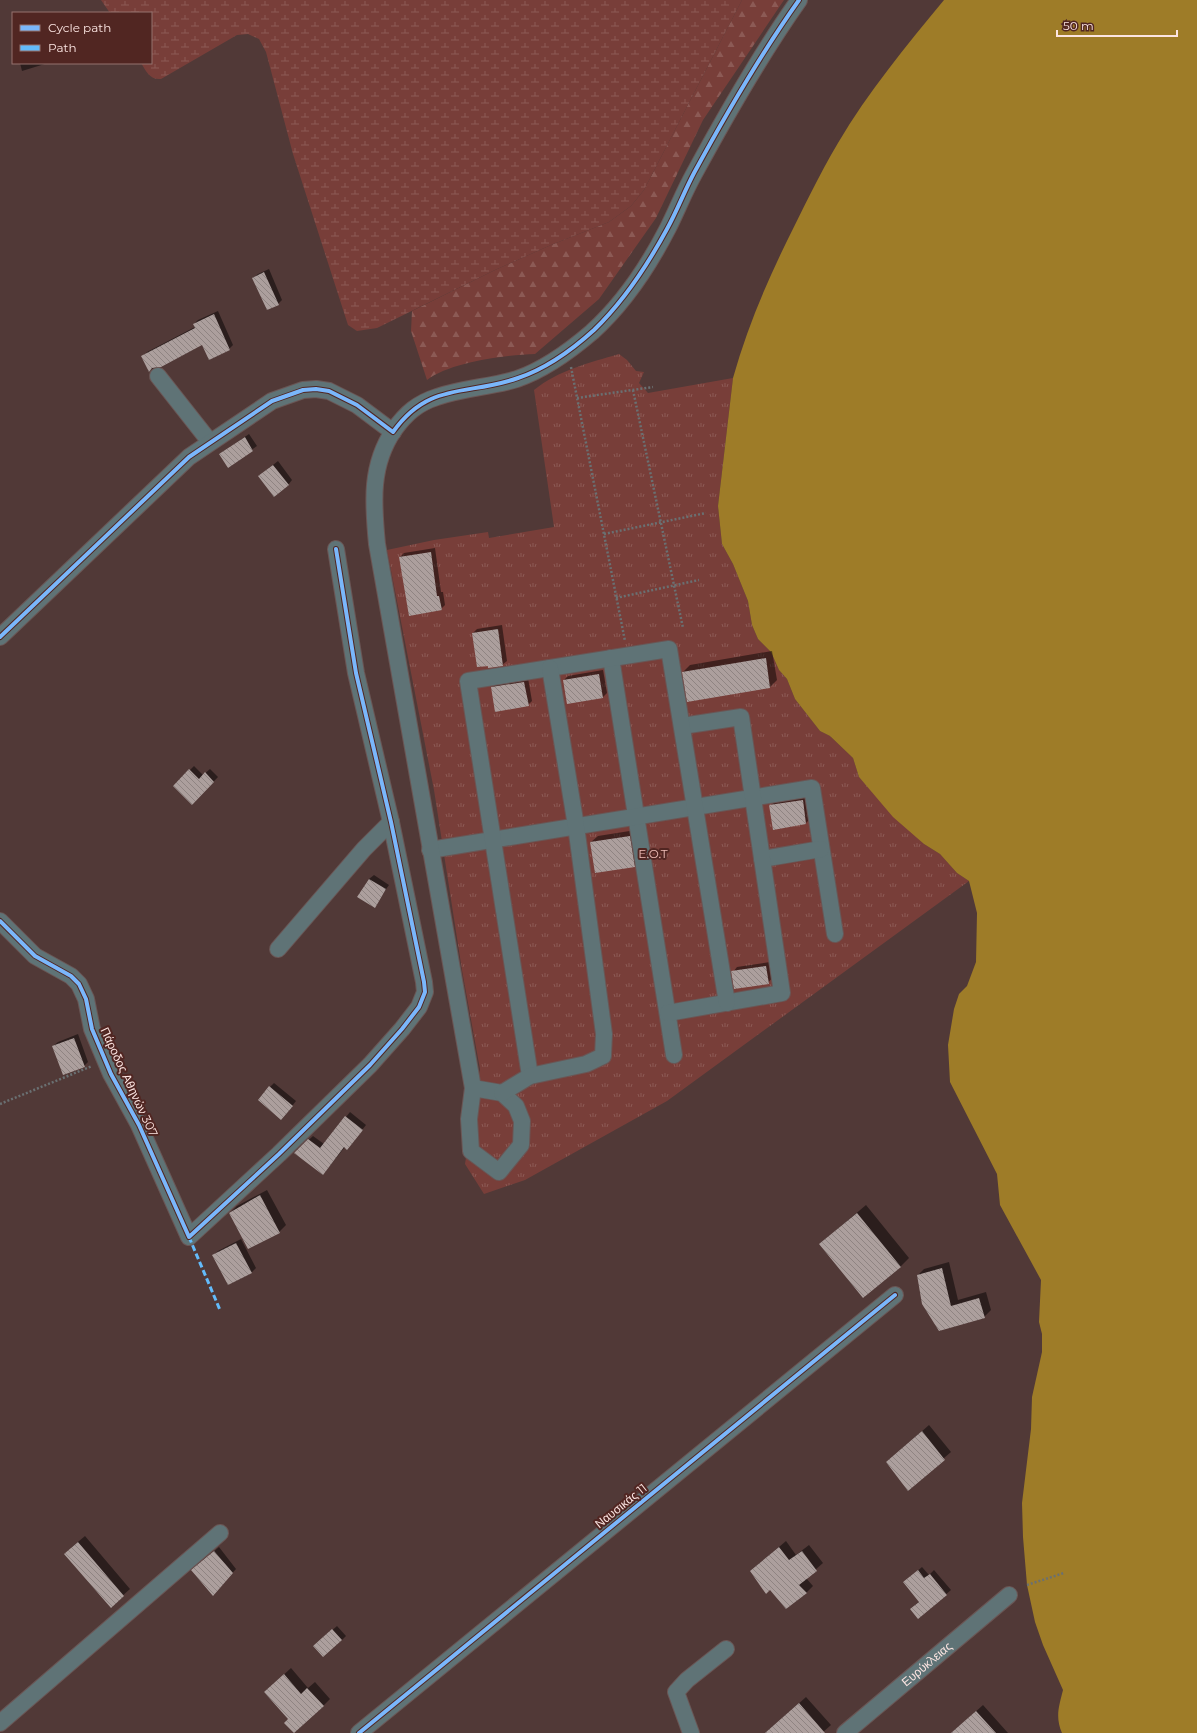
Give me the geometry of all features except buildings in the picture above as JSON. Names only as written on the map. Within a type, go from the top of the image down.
[{"type":"street","points":[[473,1088],[502,1093],[516,1106],[522,1121],[521,1145],[500,1172],[471,1151],[469,1119],[473,1088],[381,568],[374,507],[374,488],[379,459],[393,432],[408,413],[424,402],[452,392],[519,378],[569,349],[592,331],[610,313],[638,277],[668,228],[695,172],[731,109],[768,47],[799,0]]},
{"type":"street","points":[[158,376],[210,442]]},
{"type":"street","points":[[0,638],[167,477],[210,442],[272,401],[297,391],[310,389],[329,391],[344,397],[362,408],[393,432]]},
{"type":"street","points":[[278,949],[364,849],[392,822],[356,672],[336,549]]},
{"type":"street","points":[[530,1076],[468,681],[669,649],[727,1003]]},
{"type":"street","points":[[611,658],[674,1055]]},
{"type":"street","points":[[502,1093],[530,1076],[586,1064],[603,1056],[604,1034],[576,826],[550,668]]},
{"type":"street","points":[[668,1013],[782,993],[741,717],[682,726]]},
{"type":"street","points":[[430,850],[812,788],[835,934]]},
{"type":"street","name":"Πάροδος Αθηνών 307","points":[[0,921],[35,956],[77,980],[86,999],[92,1029],[150,1149],[188,1237],[326,1109],[402,1029],[423,1001],[425,992],[424,982],[392,822]]},
{"type":"street","points":[[762,859],[822,849]]},
{"type":"street","name":"Ναυσικάς 11","points":[[359,1733],[895,1295]]},
{"type":"street","points":[[0,1723],[220,1532]]},
{"type":"street","name":"Ευρύκλειας","points":[[845,1733],[1009,1594]]},
{"type":"street","points":[[691,1733],[676,1692],[687,1680],[726,1649]]},
{"type":"path","points":[[569,349],[577,398],[628,655]]},
{"type":"path","points":[[577,398],[653,387]]},
{"type":"path","points":[[633,390],[683,628]]},
{"type":"path","points":[[604,534],[706,513]]},
{"type":"path","points":[[616,598],[699,580]]},
{"type":"path","points":[[0,1104],[106,1060]]},
{"type":"path","points":[[1027,1585],[1064,1573]]},
{"type":"green space","points":[[101,0],[742,0],[644,190],[631,206],[609,222],[551,245],[495,270],[377,328],[357,331],[348,325],[293,154],[266,52],[259,39],[248,34],[237,35],[161,79],[157,79],[151,76],[142,64],[152,64],[152,12],[109,12]]},
{"type":"green space","points":[[742,0],[784,0],[703,120],[656,218],[599,299],[535,354],[494,358],[464,364],[450,368],[427,380],[411,331],[412,311],[495,270],[551,245],[609,222],[631,206],[644,190]]},
{"type":"green space","name":"E.O.T","points":[[619,354],[627,360],[636,371],[644,372],[639,383],[648,393],[733,378],[718,506],[722,544],[733,564],[748,601],[752,625],[758,639],[771,652],[779,670],[787,679],[795,699],[820,731],[830,736],[853,758],[859,777],[924,844],[940,854],[957,873],[969,881],[667,1101],[525,1180],[484,1194],[465,1164],[480,1069],[462,970],[434,790],[387,550],[434,540],[488,532],[489,538],[554,527],[534,390],[564,372]]},
{"type":"shaded area","points":[[944,0],[1197,0],[1197,1733],[1062,1733],[1058,1717],[1063,1690],[1043,1645],[1035,1622],[1027,1585],[1023,1537],[1022,1503],[1031,1429],[1032,1397],[1042,1352],[1042,1334],[1039,1322],[1041,1280],[1000,1205],[997,1174],[950,1082],[948,1045],[954,1009],[959,994],[967,986],[976,962],[977,913],[969,881],[957,873],[940,854],[924,844],[893,817],[859,777],[853,758],[830,736],[820,731],[795,699],[787,679],[779,670],[771,652],[758,639],[752,625],[748,601],[733,564],[722,544],[718,506],[733,378],[756,309],[786,243],[838,143],[875,87]]},
{"type":"marked path","points":[[189,1237],[220,1310]]},
{"type":"cycle path","points":[[0,637],[189,457],[272,401],[303,390],[316,389],[329,391],[357,405],[393,432],[407,416],[421,405],[435,397],[518,378],[548,364],[577,344],[605,319],[643,270],[667,229],[694,173],[731,107],[757,63],[799,0]]},
{"type":"cycle path","points":[[0,921],[35,956],[71,976],[79,984],[86,999],[92,1029],[111,1074],[139,1125],[189,1237],[279,1154],[370,1065],[402,1029],[419,1007],[425,992],[391,822],[356,673],[336,549]]},
{"type":"cycle path","points":[[359,1733],[895,1295]]}]
